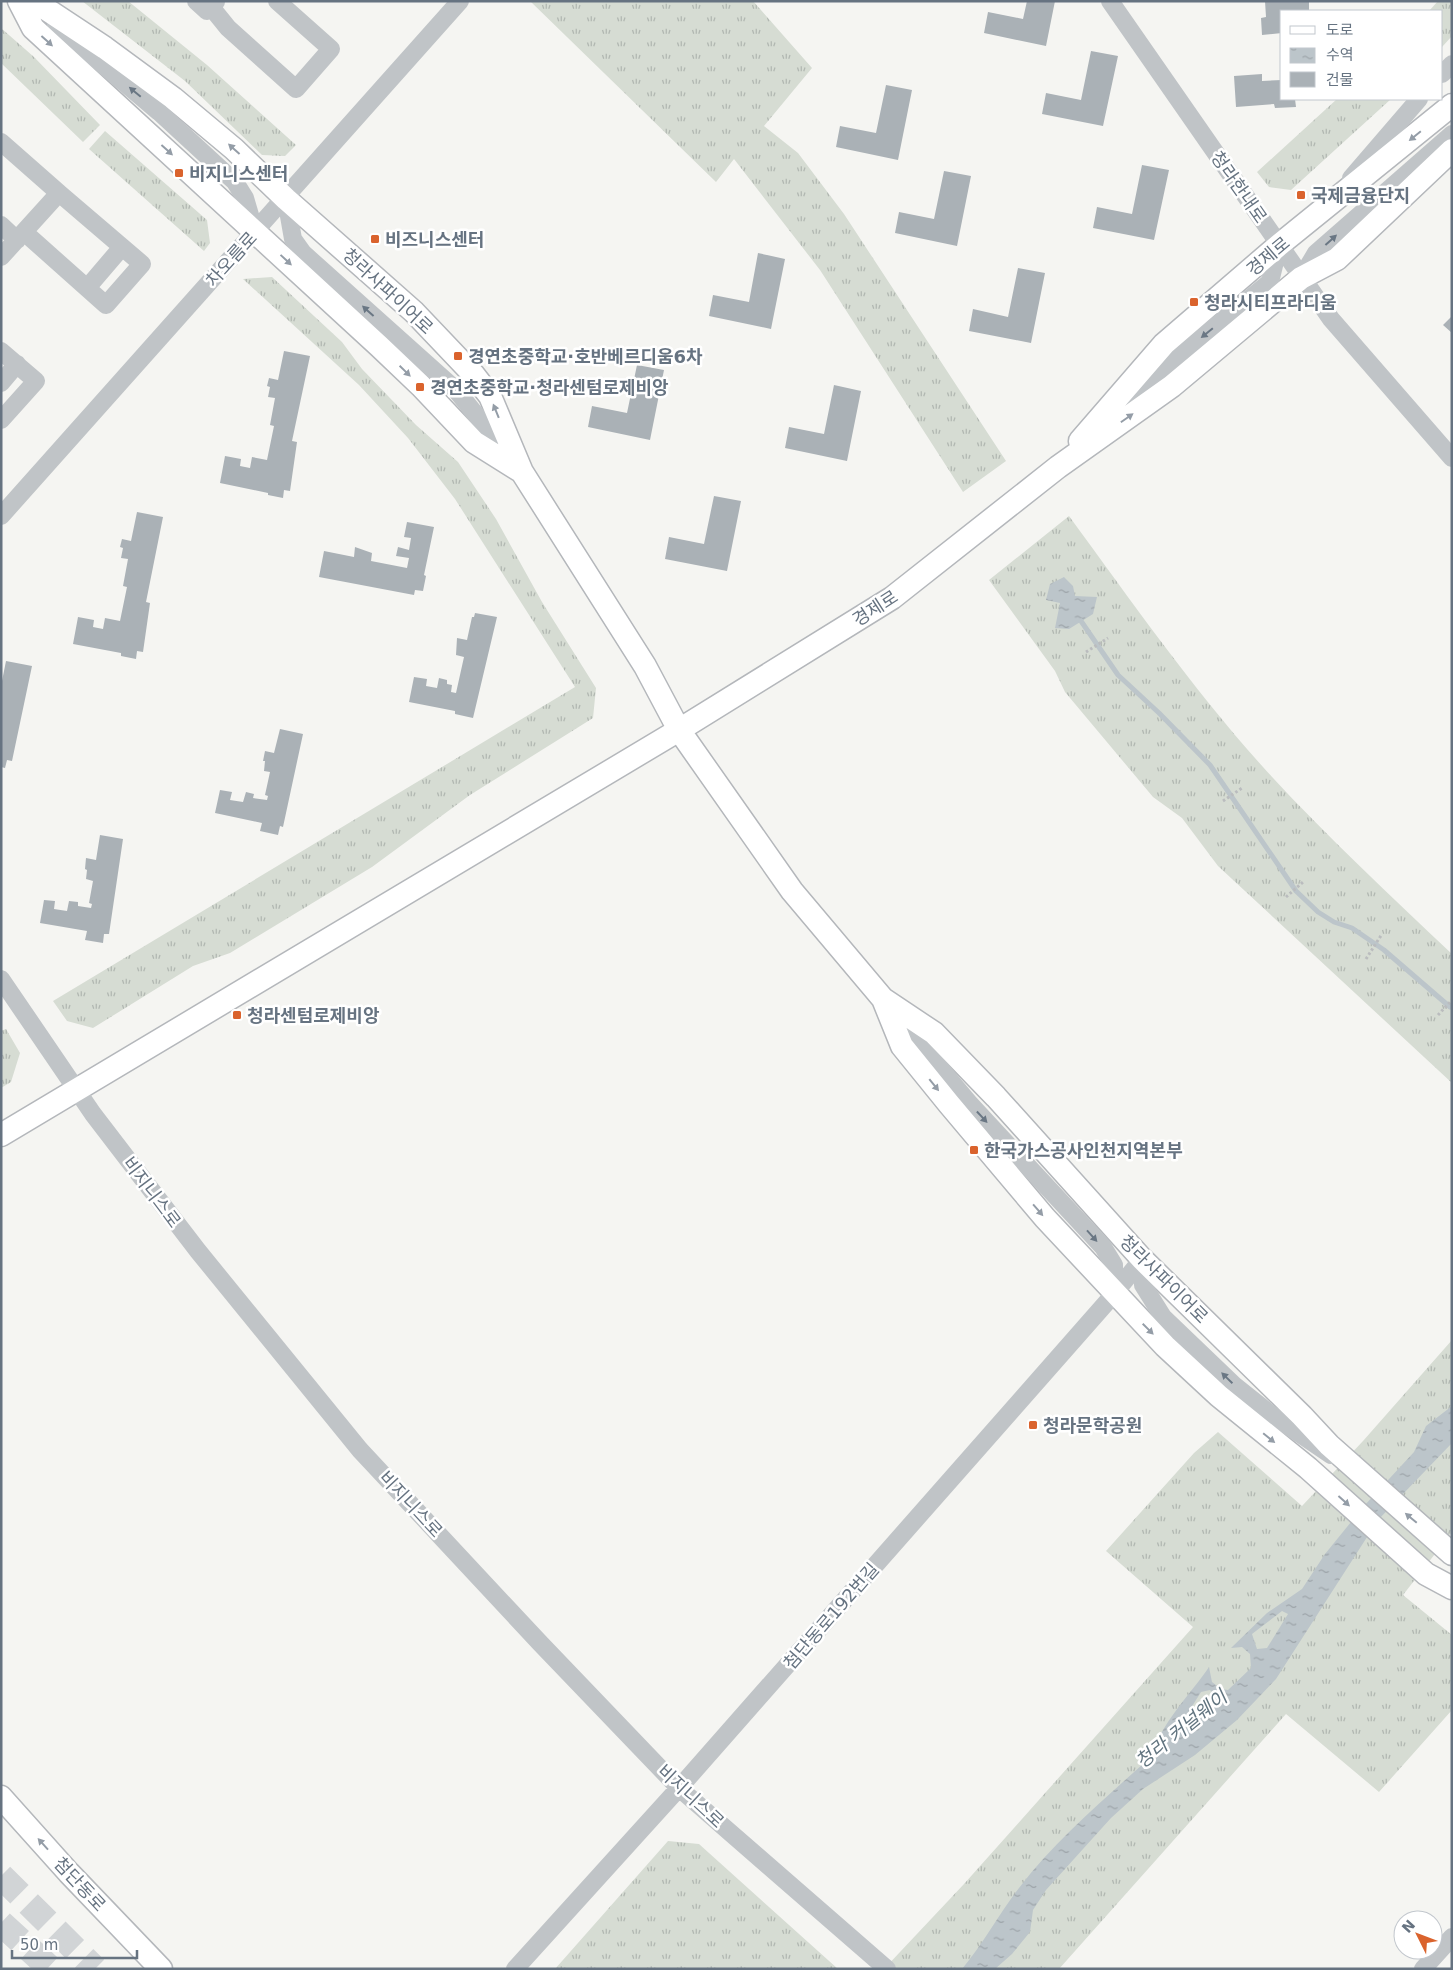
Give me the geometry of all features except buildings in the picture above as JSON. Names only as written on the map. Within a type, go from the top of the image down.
[{"type":"main road","points":[[19,1],[34,28],[421,386],[474,442],[522,472]]},
{"type":"main road","name":"청라사파이어로","points":[[34,1],[105,48],[173,98],[234,149],[286,199],[414,312],[473,374],[490,396],[522,472],[645,666],[679,730],[792,891],[883,999],[912,1016],[940,1039],[996,1097],[1142,1259],[1192,1306],[1352,1467],[1450,1551]]},
{"type":"main road","name":"경제로","points":[[1058,467],[1164,344],[1279,245],[1452,105]]},
{"type":"main road","name":"경제로","points":[[1,1135],[679,730],[892,598],[1058,467],[1172,386],[1301,278],[1337,259],[1448,154]]},
{"type":"main road","points":[[883,999],[902,1046],[999,1165],[1114,1294],[1209,1387],[1308,1468],[1426,1574],[1452,1588]]},
{"type":"main road","name":"첨단동로","points":[[1,1797],[69,1873],[161,1969]]},
{"type":"street","points":[[28,1],[159,112],[235,182],[245,198],[255,232]]},
{"type":"street","points":[[208,3],[228,28],[296,89],[331,49],[277,1]]},
{"type":"street","name":"차오름로","points":[[1,516],[286,199],[460,1]]},
{"type":"street","name":"청라한내로","points":[[1110,1],[1301,278],[1331,318],[1452,458]]},
{"type":"street","points":[[1443,73],[1452,64]]},
{"type":"street","points":[[1324,210],[1417,100]]},
{"type":"street","points":[[1301,278],[1316,254],[1452,134]]},
{"type":"street","points":[[1,142],[142,264],[106,305],[21,236],[1,225]]},
{"type":"street","points":[[1,257],[59,193]]},
{"type":"street","points":[[286,199],[293,239],[303,253],[456,390],[522,472]]},
{"type":"street","points":[[87,288],[122,247]]},
{"type":"street","points":[[1,351],[36,381],[1,420]]},
{"type":"street","points":[[1,383],[17,364]]},
{"type":"street","name":"비지니스로","points":[[1,979],[75,1091],[198,1251],[360,1450],[533,1636],[680,1788],[881,1963]]},
{"type":"street","points":[[1142,1259],[1143,1285],[1163,1317],[1234,1385],[1269,1413],[1305,1439],[1352,1467]]},
{"type":"street","name":"첨단동로192번길","points":[[515,1969],[680,1788],[1114,1294],[1142,1259]]},
{"type":"street","points":[[1423,1969],[1452,1937]]},
{"type":"path","points":[[1086,652],[1108,638]]},
{"type":"path","points":[[1223,801],[1242,788]]},
{"type":"path","points":[[1286,898],[1303,882]]},
{"type":"path","points":[[1366,959],[1382,934]]},
{"type":"path","points":[[1438,1015],[1452,1000]]},
{"type":"green space","points":[[82,1],[128,1],[207,65],[296,145],[285,156],[262,155],[185,81]]},
{"type":"green space","points":[[530,1],[753,1],[812,68],[764,126],[798,153],[844,214],[1006,461],[963,492],[820,270],[734,159],[716,182]]},
{"type":"green space","points":[[1438,1],[1452,1],[1452,36],[1443,46],[1443,10],[1430,10]]},
{"type":"green space","points":[[1,28],[34,57],[100,125],[83,142],[1,63]]},
{"type":"green space","points":[[1336,100],[1390,100],[1291,190],[1269,187],[1257,172]]},
{"type":"green space","points":[[105,131],[207,220],[210,243],[204,251],[89,149]]},
{"type":"green space","points":[[272,277],[342,342],[362,369],[416,425],[458,462],[496,519],[542,602],[596,688],[593,718],[470,795],[372,867],[230,953],[193,966],[93,1028],[67,1021],[53,1001],[575,687],[455,499],[408,438],[359,385],[243,279]]},
{"type":"green space","points":[[1069,516],[1187,676],[1263,767],[1332,839],[1452,954],[1452,1083],[1218,866],[1182,818],[1153,797],[1065,692],[1055,671],[989,580]]},
{"type":"green space","points":[[6,1029],[20,1053],[11,1082],[1,1088],[1,1031]]},
{"type":"green space","points":[[1452,1340],[1452,1532],[1403,1595],[1452,1635],[1452,1710],[1379,1792],[1286,1714],[1059,1969],[884,1969],[964,1884],[1193,1627],[1106,1551],[1194,1453],[1218,1432],[1302,1506],[1363,1441]]},
{"type":"green space","points":[[668,1841],[699,1844],[838,1969],[555,1969]]},
{"type":"water","points":[[1064,577],[1073,586],[1075,596],[1097,597],[1093,614],[1069,629],[1055,628],[1060,603],[1046,600],[1050,584]]},
{"type":"water","name":"청라 커널웨이","points":[[1452,1406],[1452,1443],[1378,1520],[1276,1679],[1237,1720],[1195,1755],[1143,1789],[1111,1818],[1046,1890],[1033,1910],[1030,1932],[1012,1954],[995,1969],[962,1969],[1019,1888],[1050,1852],[1154,1754],[1161,1733],[1209,1667],[1212,1682],[1221,1689],[1228,1690],[1251,1668],[1250,1654],[1242,1647],[1231,1648],[1267,1613],[1302,1589],[1325,1554],[1364,1506],[1414,1452],[1426,1426]],"holes":[[[1282,1611],[1288,1614],[1267,1648],[1257,1649],[1252,1634]],[[1210,1690],[1215,1696],[1214,1707],[1186,1728],[1181,1724],[1201,1692]]]},
{"type":"waterway","points":[[1081,621],[1118,675],[1159,713],[1210,765],[1296,891],[1318,912],[1334,922],[1352,928],[1384,950],[1450,1007]]},
{"type":"tunnel","points":[[1,1876],[95,1969]]},
{"type":"tunnel","points":[[1,1923],[51,1969]]},
{"type":"place","name":"비지니스센터","points":[[179,173]]},
{"type":"place","name":"국제금융단지","points":[[1301,195]]},
{"type":"place","name":"비즈니스센터","points":[[375,239]]},
{"type":"place","name":"청라시티프라디움","points":[[1194,302]]},
{"type":"place","name":"경연초중학교·호반베르디움6차","points":[[458,356]]},
{"type":"place","name":"경연초중학교·청라센텀로제비앙","points":[[420,387]]},
{"type":"place","name":"청라센텀로제비앙","points":[[237,1015]]},
{"type":"place","name":"한국가스공사인천지역본부","points":[[974,1150]]},
{"type":"place","name":"청라문학공원","points":[[1033,1425]]}]
